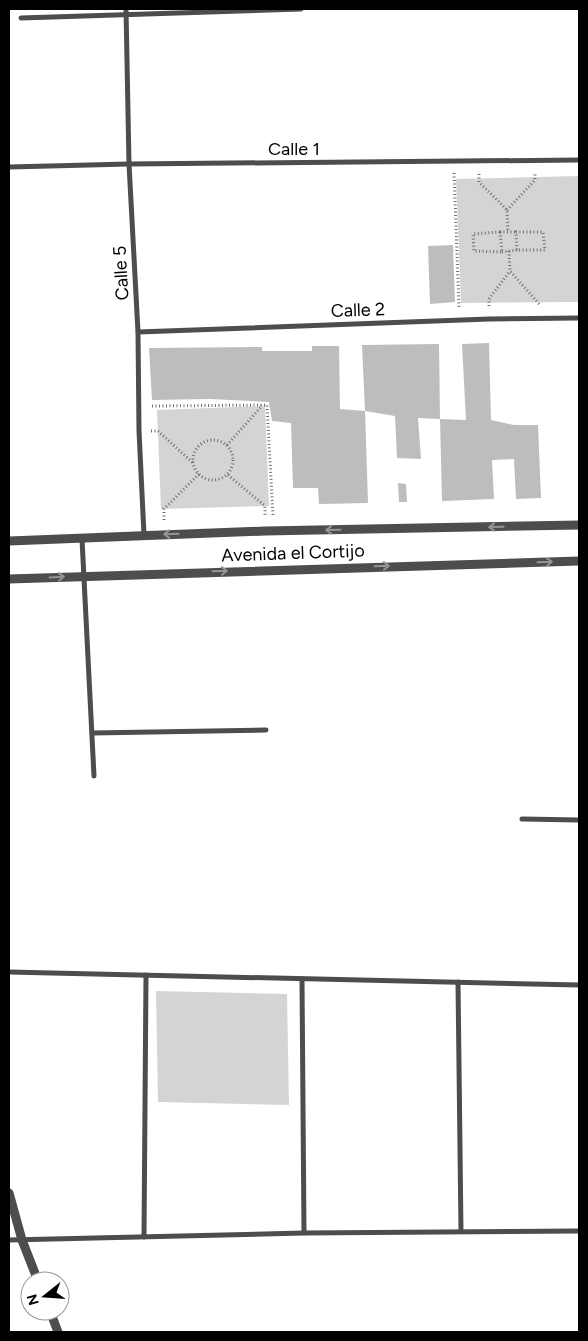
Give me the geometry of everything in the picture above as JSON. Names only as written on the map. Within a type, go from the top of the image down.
[{"type":"street","points":[[21,18],[126,12],[301,9]]},
{"type":"street","name":"Calle 5","points":[[126,12],[129,164],[138,332],[139,431],[144,535]]},
{"type":"street","name":"Calle 1","points":[[9,167],[129,164],[579,160]]},
{"type":"street","name":"Calle 2","points":[[138,332],[489,319],[579,318]]},
{"type":"street","name":"Avenida el Cortijo","points":[[9,541],[269,531],[579,525]]},
{"type":"street","points":[[82,539],[94,776]]},
{"type":"street","name":"Avenida el Cortijo","points":[[9,579],[579,560]]},
{"type":"street","points":[[92,733],[266,730]]},
{"type":"street","points":[[522,819],[579,820]]},
{"type":"street","points":[[9,972],[579,985]]},
{"type":"street","points":[[144,1236],[146,975]]},
{"type":"street","points":[[302,979],[304,1233]]},
{"type":"street","points":[[458,982],[461,1231]]},
{"type":"street","points":[[9,1193],[22,1240],[34,1271]]},
{"type":"street","points":[[9,1240],[304,1233],[579,1231]]},
{"type":"path","points":[[453,161],[460,320]]},
{"type":"path","points":[[507,210],[535,180]]},
{"type":"path","points":[[480,182],[507,210],[508,232]]},
{"type":"path","points":[[500,232],[502,252]]},
{"type":"path","points":[[500,232],[543,232],[545,250],[474,252],[472,234],[500,232]]},
{"type":"path","points":[[516,232],[517,250]]},
{"type":"path","points":[[509,251],[510,272],[540,304],[540,318]]},
{"type":"path","points":[[489,319],[489,299],[510,272]]},
{"type":"path","points":[[139,406],[267,404],[269,531]]},
{"type":"path","points":[[227,444],[261,405]]},
{"type":"path","points":[[139,431],[158,431],[193,464],[199,474],[205,479],[220,479],[228,475],[234,460],[227,444],[211,439],[203,442],[196,448],[193,464]]},
{"type":"path","points":[[164,534],[164,509],[199,474]]},
{"type":"path","points":[[228,475],[265,506],[269,531]]},
{"type":"shaded area","points":[[579,176],[579,302],[461,303],[456,179]]},
{"type":"shaded area","points":[[265,406],[269,506],[161,509],[157,410]]},
{"type":"shaded area","points":[[156,991],[287,994],[289,1105],[158,1102]]},
{"type":"building","points":[[453,245],[455,302],[430,304],[428,246]]},
{"type":"building","points":[[489,343],[491,420],[514,425],[538,425],[541,498],[516,499],[514,459],[492,460],[494,499],[442,501],[440,419],[466,420],[462,344]]},
{"type":"building","points":[[439,344],[440,419],[418,418],[421,459],[397,458],[395,416],[365,411],[362,345]]},
{"type":"building","points":[[312,346],[339,346],[340,409],[365,411],[368,503],[319,504],[318,488],[293,488],[291,423],[272,421],[269,402],[210,399],[152,400],[149,348],[262,347],[262,351],[312,351]]},
{"type":"building","points":[[398,483],[406,484],[407,502],[399,502]]}]
